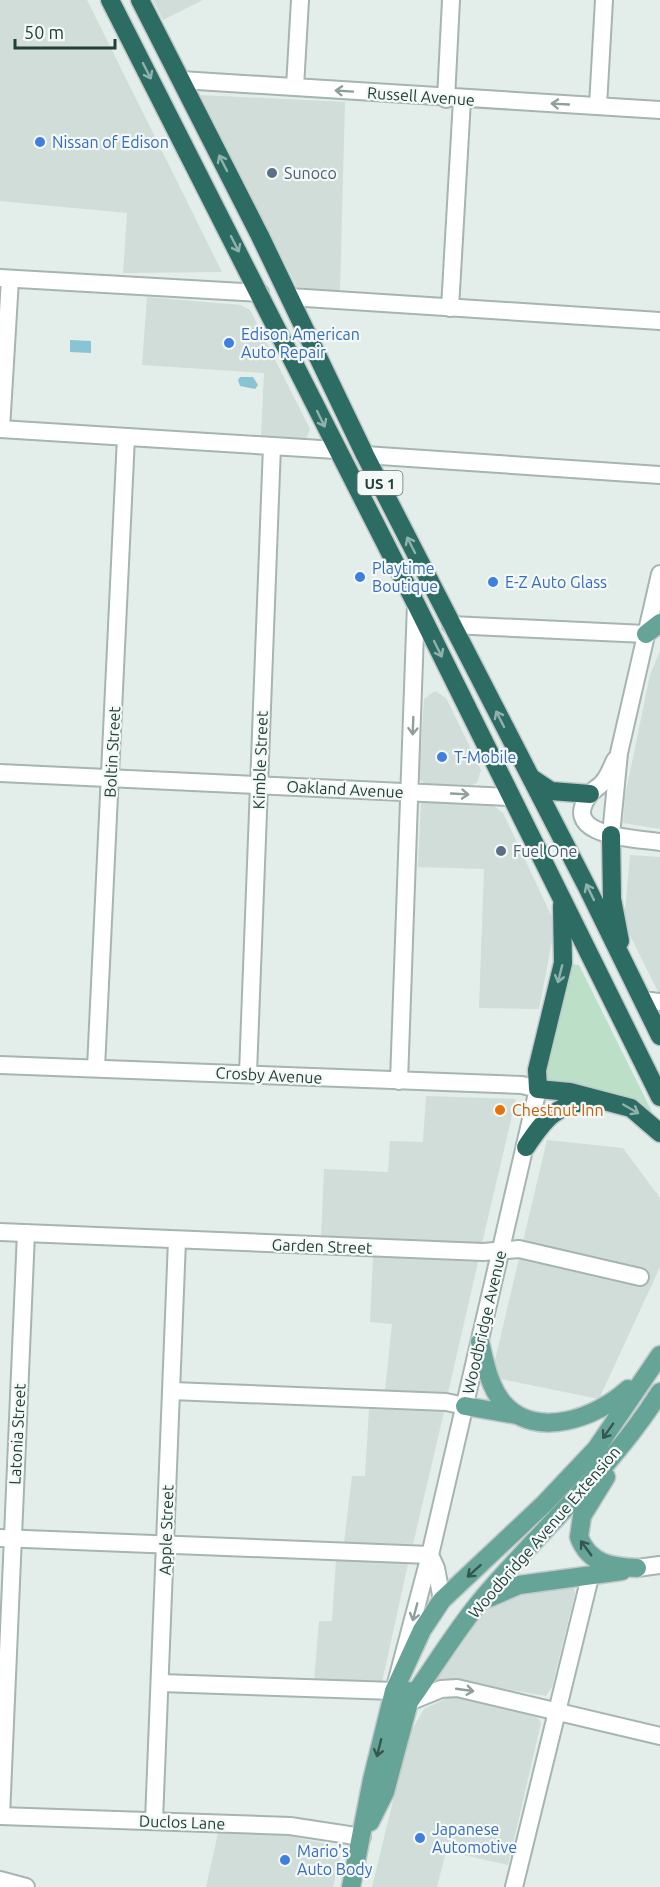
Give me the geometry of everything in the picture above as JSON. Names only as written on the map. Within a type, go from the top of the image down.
[{"type":"highway","name":"US 1","points":[[110,0],[416,604],[509,797],[561,895],[660,1097]]},
{"type":"highway","name":"US 1","points":[[140,0],[290,297],[365,455],[624,964],[651,1001],[660,1036]]},
{"type":"highway","points":[[529,776],[551,791],[590,794]]},
{"type":"highway","points":[[611,835],[612,899],[624,964]]},
{"type":"highway","points":[[561,895],[563,963],[537,1070],[538,1089],[570,1092],[632,1108],[660,1133]]},
{"type":"highway","points":[[526,1147],[553,1111],[569,1104],[596,1099]]},
{"type":"main road","points":[[480,1342],[487,1373],[494,1389],[503,1402],[517,1415]]},
{"type":"main road","points":[[465,1406],[560,1422],[588,1416],[612,1404],[657,1360]]},
{"type":"main road","name":"Woodbridge Avenue Extension","points":[[394,1691],[422,1630],[442,1600],[544,1504],[596,1449],[657,1360]]},
{"type":"main road","name":"Woodbridge Avenue Extension","points":[[409,1702],[477,1605],[586,1487],[644,1417],[660,1392]]},
{"type":"main road","points":[[637,1568],[611,1566],[598,1561],[580,1542],[578,1531],[587,1509],[644,1417]]},
{"type":"main road","points":[[477,1605],[505,1589],[519,1585],[590,1577],[637,1568]]},
{"type":"main road","points":[[409,1702],[413,1670],[434,1629],[442,1600]]},
{"type":"main road","name":"Woodbridge Avenue","points":[[351,1887],[363,1837],[372,1780],[394,1691]]},
{"type":"main road","name":"Woodbridge Avenue","points":[[363,1837],[385,1792],[409,1702]]},
{"type":"street","points":[[295,87],[300,0]]},
{"type":"street","points":[[450,308],[454,99],[451,0]]},
{"type":"street","points":[[598,106],[604,0]]},
{"type":"street","name":"Russell Avenue","points":[[181,80],[454,99],[660,110]]},
{"type":"street","points":[[260,293],[5,278],[0,429],[336,450]]},
{"type":"street","points":[[290,297],[660,321]]},
{"type":"street","name":"Boltin Street","points":[[96,1068],[126,437]]},
{"type":"street","name":"Kimble Street","points":[[248,1073],[272,446]]},
{"type":"street","points":[[365,455],[660,475]]},
{"type":"street","points":[[611,835],[619,753],[653,629],[660,574]]},
{"type":"street","points":[[399,1081],[416,604]]},
{"type":"street","points":[[451,625],[653,629]]},
{"type":"street","points":[[619,753],[604,781],[590,794],[584,816],[587,825],[594,831],[611,835],[660,842]]},
{"type":"street","name":"Oakland Avenue","points":[[0,773],[509,797]]},
{"type":"street","name":"Crosby Avenue","points":[[0,1065],[522,1085],[538,1089]]},
{"type":"street","name":"Woodbridge Avenue","points":[[394,1691],[430,1555],[538,1089]]},
{"type":"street","name":"Garden Street","points":[[0,1232],[483,1252],[519,1249],[640,1277]]},
{"type":"street","name":"Latonia Street","points":[[0,1816],[6,1538],[26,1233]]},
{"type":"street","name":"Apple Street","points":[[154,1821],[177,1240]]},
{"type":"street","points":[[172,1391],[446,1402],[465,1406]]},
{"type":"street","points":[[6,1538],[430,1555],[436,1568],[442,1600]]},
{"type":"street","points":[[637,1568],[660,1565]]},
{"type":"street","points":[[514,1887],[590,1577]]},
{"type":"street","points":[[161,1683],[394,1691]]},
{"type":"street","points":[[409,1702],[441,1689],[457,1688],[660,1736]]},
{"type":"street","name":"Duclos Lane","points":[[0,1816],[290,1826],[363,1837]]},
{"type":"street","points":[[0,1880],[26,1887]]},
{"type":"shaded area","points":[[0,0],[87,0],[222,272],[123,273],[127,213],[0,201]]},
{"type":"shaded area","points":[[153,0],[203,0],[163,20]]},
{"type":"shaded area","points":[[200,95],[345,102],[340,292],[297,287]]},
{"type":"shaded area","points":[[147,297],[240,305],[250,310],[310,429],[307,437],[302,441],[261,437],[264,373],[142,365]]},
{"type":"shaded area","points":[[660,651],[660,829],[623,823],[625,796],[650,675]]},
{"type":"shaded area","points":[[435,691],[446,698],[481,770],[477,783],[472,785],[425,784],[419,779],[424,699]]},
{"type":"shaded area","points":[[421,801],[491,804],[503,813],[552,917],[552,941],[539,1009],[479,1008],[484,869],[418,867]]},
{"type":"shaded area","points":[[630,855],[660,857],[660,996],[624,923]]},
{"type":"shaded area","points":[[426,1096],[516,1099],[482,1243],[321,1238],[324,1169],[388,1172],[390,1141],[423,1142]]},
{"type":"shaded area","points":[[547,1140],[623,1148],[660,1198],[660,1267],[599,1399],[491,1377]]},
{"type":"shaded area","points":[[373,1256],[478,1262],[448,1393],[385,1390],[392,1324],[370,1322]]},
{"type":"shaded area","points":[[369,1409],[444,1412],[413,1544],[344,1543],[352,1476],[365,1476]]},
{"type":"shaded area","points":[[336,1559],[408,1564],[382,1682],[314,1681],[319,1621],[332,1621]]},
{"type":"shaded area","points":[[569,1583],[574,1587],[575,1594],[552,1687],[546,1696],[468,1683],[431,1684],[485,1610],[496,1600],[508,1593]]},
{"type":"shaded area","points":[[447,1698],[465,1698],[511,1709],[538,1718],[541,1723],[508,1865],[446,1851],[437,1887],[372,1887],[409,1735],[424,1709]]},
{"type":"shaded area","points":[[219,1829],[269,1832],[327,1844],[340,1857],[333,1887],[206,1887]]},
{"type":"green space","points":[[569,964],[579,965],[653,1114],[614,1095],[592,1090],[550,1086],[542,1079]]},
{"type":"water","points":[[70,340],[91,341],[91,353],[70,352]]},
{"type":"water","points":[[240,377],[253,377],[258,385],[255,389],[240,386],[238,380]]},
{"type":"place","name":"Nissan of Edison","points":[[40,142]]},
{"type":"place","name":"Sunoco","points":[[272,173]]},
{"type":"place","name":"Edison American Auto Repair","points":[[229,343]]},
{"type":"place","name":"Playtime Boutique","points":[[360,577]]},
{"type":"place","name":"E-Z Auto Glass","points":[[493,582]]},
{"type":"place","name":"T-Mobile","points":[[442,757]]},
{"type":"place","name":"Fuel One","points":[[501,851]]},
{"type":"place","name":"Chestnut Inn","points":[[500,1110]]},
{"type":"place","name":"Japanese Automotive","points":[[420,1838]]},
{"type":"place","name":"Mario's Auto Body","points":[[285,1860]]}]
